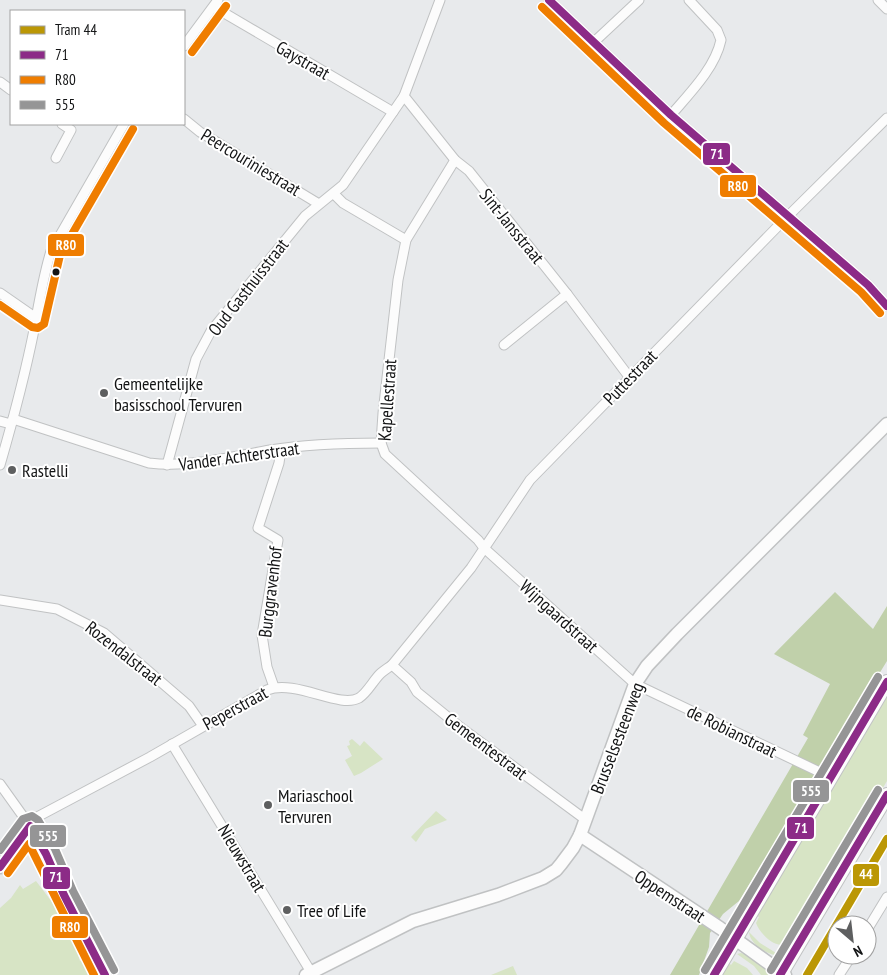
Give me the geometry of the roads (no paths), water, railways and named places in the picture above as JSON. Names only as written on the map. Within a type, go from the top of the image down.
[{"type":"main road","points":[[714,975],[887,682]]},
{"type":"main road","points":[[782,974],[887,795]]},
{"type":"street","points":[[319,204],[343,185],[404,96],[440,0]]},
{"type":"street","points":[[549,0],[671,114],[868,285],[887,306]]},
{"type":"street","points":[[594,42],[639,0]]},
{"type":"street","points":[[671,114],[694,88],[705,72],[716,55],[721,40],[717,30],[689,0]]},
{"type":"street","points":[[878,0],[887,9]]},
{"type":"street","points":[[185,45],[216,4]]},
{"type":"street","name":"Gaystraat","points":[[216,4],[392,112]]},
{"type":"street","points":[[404,96],[455,160]]},
{"type":"street","name":"Puttestraat","points":[[484,548],[530,480],[788,216],[887,118]]},
{"type":"street","name":"Peercouriniestraat","points":[[185,120],[216,142],[319,204]]},
{"type":"street","points":[[56,158],[71,130],[64,125]]},
{"type":"street","points":[[0,465],[12,421],[46,268],[52,251],[123,125]]},
{"type":"street","name":"Kapellestraat","points":[[455,160],[406,240],[398,280],[381,444],[385,454],[478,540],[484,548]]},
{"type":"street","name":"Sint-Jansstraat","points":[[455,160],[469,171],[568,294],[630,378]]},
{"type":"street","points":[[334,194],[343,202],[406,240]]},
{"type":"street","name":"Oud Gasthuisstraat","points":[[168,466],[196,359],[211,331],[305,216],[319,204]]},
{"type":"street","points":[[0,293],[36,318]]},
{"type":"street","points":[[504,345],[568,294]]},
{"type":"street","name":"Vander Achterstraat","points":[[0,421],[12,421],[149,463],[168,466],[322,444],[381,444]]},
{"type":"street","name":"Brusselsesteenweg","points":[[308,974],[413,921],[498,895],[543,878],[556,870],[573,848],[580,835],[635,684],[647,666],[887,424]]},
{"type":"street","name":"Burggravenhof","points":[[274,687],[266,668],[262,635],[278,540],[258,528],[279,462],[281,449]]},
{"type":"street","name":"Peperstraat","points":[[30,826],[39,816],[274,687],[288,686],[341,700],[351,700],[361,696],[380,674],[392,665],[471,568],[484,548]]},
{"type":"street","name":"Wijngaardstraat","points":[[484,548],[635,684]]},
{"type":"street","name":"Rozendalstraat","points":[[0,600],[57,609],[104,633],[182,700],[194,712],[203,726]]},
{"type":"street","name":"Gemeentestraat","points":[[392,665],[411,682],[417,692],[460,727],[586,820]]},
{"type":"street","name":"de Robianstraat","points":[[635,684],[830,777]]},
{"type":"street","name":"Nieuwstraat","points":[[172,744],[308,974]]},
{"type":"street","points":[[0,785],[30,826],[46,854],[64,895],[105,975]]},
{"type":"street","points":[[0,867],[30,826]]},
{"type":"street","name":"Oppemstraat","points":[[580,835],[736,940],[782,974]]},
{"type":"street","points":[[876,915],[887,897]]},
{"type":"tram line","name":"44","points":[[807,975],[887,839]]},
{"type":"place","name":"Gemeentelijke basisschool Tervuren","points":[[104,393]]},
{"type":"place","name":"Rastelli","points":[[12,470]]},
{"type":"place","name":"Mariaschool Tervuren","points":[[268,805]]},
{"type":"place","name":"Tree of Life","points":[[287,910]]}]
